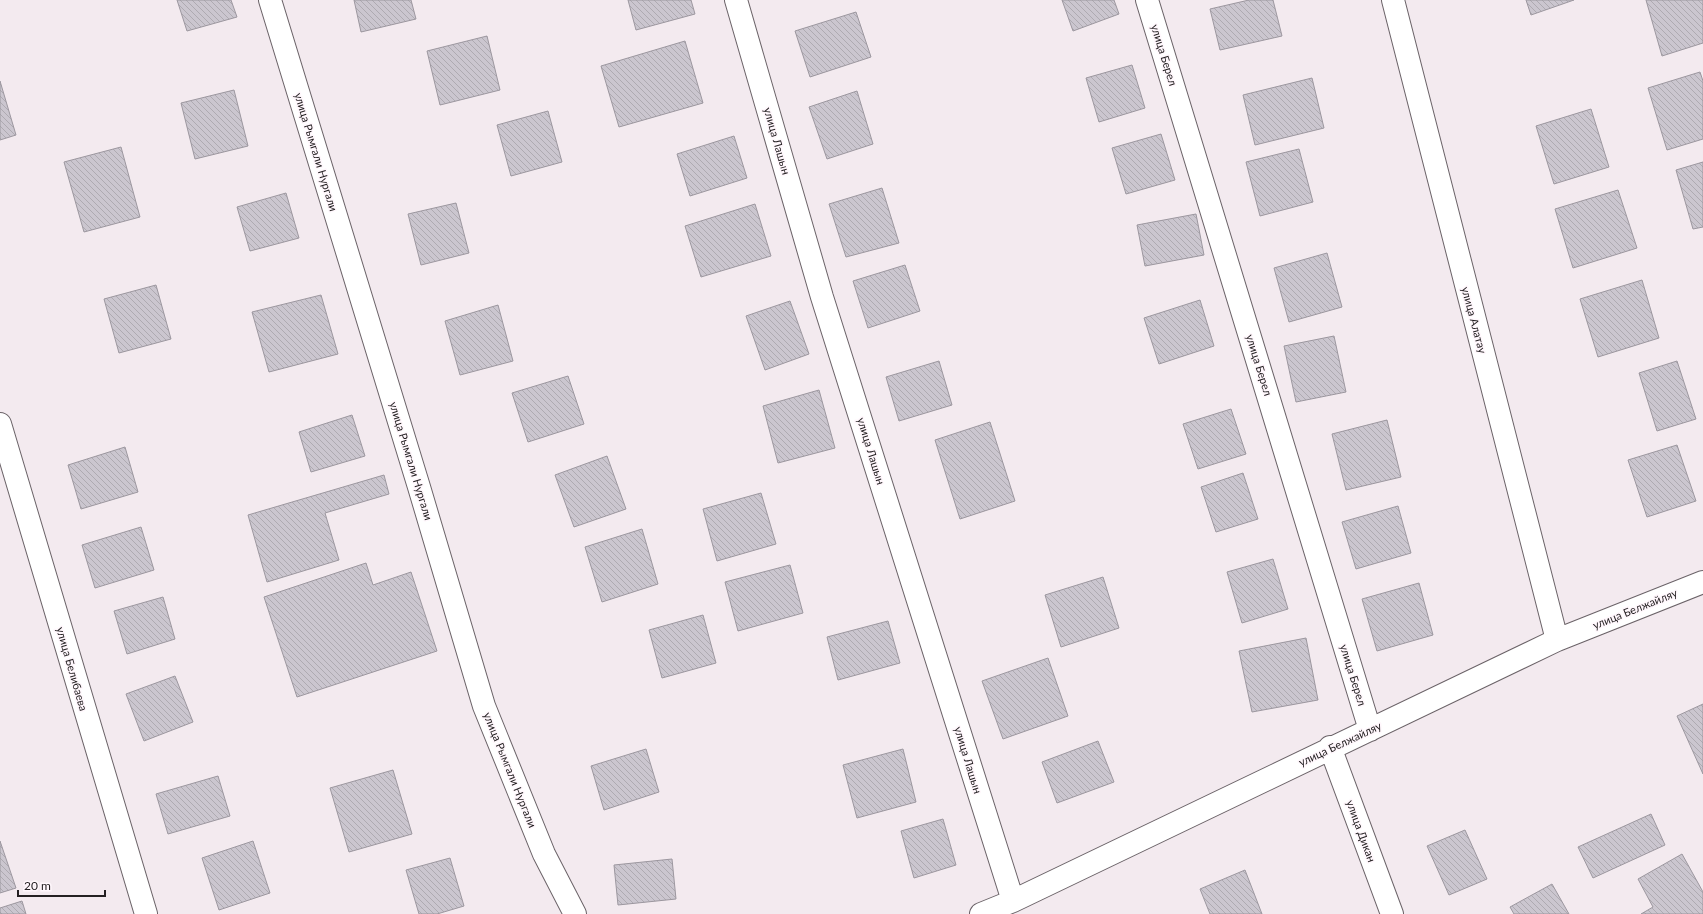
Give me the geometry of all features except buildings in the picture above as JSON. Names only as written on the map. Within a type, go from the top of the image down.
[{"type":"street","name":"улица Рымгали Нургали","points":[[270,0],[484,706],[544,854],[575,914]]},
{"type":"street","name":"улица Лашын","points":[[736,0],[822,296],[1013,901]]},
{"type":"street","name":"улица Берел","points":[[1147,0],[1370,730]]},
{"type":"street","name":"улица Алатау","points":[[1393,0],[1557,640]]},
{"type":"street","name":"улица Белибаева","points":[[0,424],[146,914]]},
{"type":"street","name":"улица Белжайляу","points":[[981,914],[1013,901],[1557,640],[1703,582]]},
{"type":"street","name":"улица Дикан","points":[[1330,748],[1392,914]]}]
